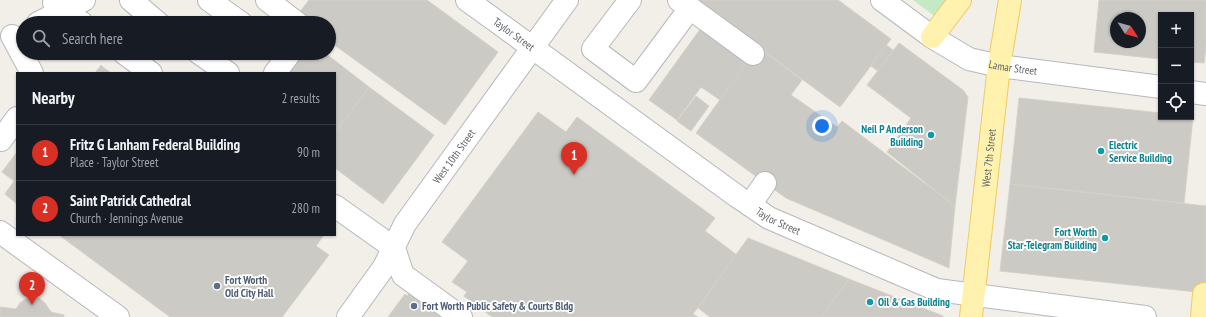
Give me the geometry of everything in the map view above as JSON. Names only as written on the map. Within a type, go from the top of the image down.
[{"type":"main road","points":[[932,37],[960,0]]},
{"type":"main road","name":"West 7th Street","points":[[971,317],[999,66],[1010,0]]},
{"type":"main road","points":[[1202,317],[1204,294]]},
{"type":"street","points":[[46,16],[58,5],[84,0]]},
{"type":"street","points":[[131,0],[150,16]]},
{"type":"street","points":[[209,0],[231,16]]},
{"type":"street","points":[[267,0],[289,16]]},
{"type":"street","name":"Taylor Street","points":[[467,0],[770,218],[938,290],[1145,317]]},
{"type":"street","name":"West 10th Street","points":[[348,317],[384,267],[405,224],[567,0]]},
{"type":"street","points":[[630,0],[593,49],[636,81],[681,10],[753,54]]},
{"type":"street","name":"Lamar Street","points":[[882,0],[932,37],[969,59],[999,66],[1158,88]]},
{"type":"street","points":[[58,5],[73,16]]},
{"type":"street","points":[[25,60],[31,72]]},
{"type":"street","points":[[134,60],[151,72]]},
{"type":"street","points":[[209,60],[227,72]]},
{"type":"street","points":[[596,93],[616,66]]},
{"type":"street","points":[[1194,92],[1206,94]]},
{"type":"street","points":[[0,140],[16,119]]},
{"type":"street","points":[[750,205],[765,183]]},
{"type":"street","points":[[336,207],[394,248],[403,275],[461,317]]},
{"type":"street","points":[[0,232],[118,317]]},
{"type":"green space","points":[[913,0],[948,0],[936,17]]},
{"type":"building","points":[[309,0],[427,0],[498,52],[445,125],[336,46],[336,16],[297,16]]},
{"type":"building","points":[[694,0],[838,0],[891,39],[840,107]]},
{"type":"building","points":[[1099,0],[1206,0],[1206,46],[1204,63],[1194,62],[1194,12],[1158,12],[1158,59],[1094,52]]},
{"type":"building","points":[[701,28],[748,62],[720,100],[701,87],[677,120],[649,100]]},
{"type":"building","name":"Neil P Anderson Building","points":[[899,43],[963,90],[968,97],[955,206],[887,152],[911,118],[867,85]]},
{"type":"building","points":[[886,45],[893,50],[878,71],[871,66]]},
{"type":"building","points":[[758,47],[802,80],[791,95],[837,127],[842,121],[955,206],[949,268],[786,198],[696,133]]},
{"type":"building","points":[[295,60],[334,60],[369,87],[336,132],[336,72],[286,72]]},
{"type":"building","points":[[101,65],[110,72],[96,72]]},
{"type":"building","points":[[369,87],[434,135],[383,204],[336,169],[336,132]]},
{"type":"building","points":[[696,96],[709,106],[691,131],[677,121]]},
{"type":"building","name":"Electric Service Building","points":[[1019,98],[1158,113],[1158,120],[1193,120],[1184,203],[1010,184]]},
{"type":"building","points":[[538,112],[566,132],[577,117],[715,218],[705,231],[737,255],[693,314],[698,317],[492,317],[464,296],[467,292],[452,282],[468,261],[442,242]]},
{"type":"building","points":[[16,153],[16,203],[5,194],[14,181],[2,172]]},
{"type":"building","name":"Fort Worth Star-Telegram Building","points":[[1010,184],[1206,206],[1206,293],[1000,271]]},
{"type":"building","name":"Fort Worth Old City Hall","points":[[60,236],[323,236],[316,246],[329,255],[282,317],[170,317]]},
{"type":"building","points":[[748,238],[849,279],[821,317],[710,317],[698,308]]},
{"type":"building","name":"Oil & Gas Building","points":[[849,279],[943,316],[943,317],[821,317]]},
{"type":"building","name":"Fort Worth Public Safety & Courts Bldg","points":[[411,290],[447,317],[388,317],[405,294],[407,296]]},
{"type":"building","points":[[29,297],[39,298],[45,303],[51,312],[64,315],[64,317],[0,317],[0,307],[16,309],[20,303]]},
{"type":"place","name":"Neil P Anderson Building","points":[[931,135]]},
{"type":"place","name":"Electric Service Building","points":[[1101,151]]},
{"type":"place","name":"Fritz G Lanham Federal Building","points":[[574,175]]},
{"type":"place","name":"Fort Worth Star-Telegram Building","points":[[1105,238]]},
{"type":"place","name":"Fort Worth Old City Hall","points":[[217,286]]},
{"type":"place","name":"Oil & Gas Building","points":[[870,302]]},
{"type":"place","name":"Saint Patrick Cathedral","points":[[32,305]]},
{"type":"place","name":"Fort Worth Public Safety & Courts Bldg","points":[[414,306]]}]
